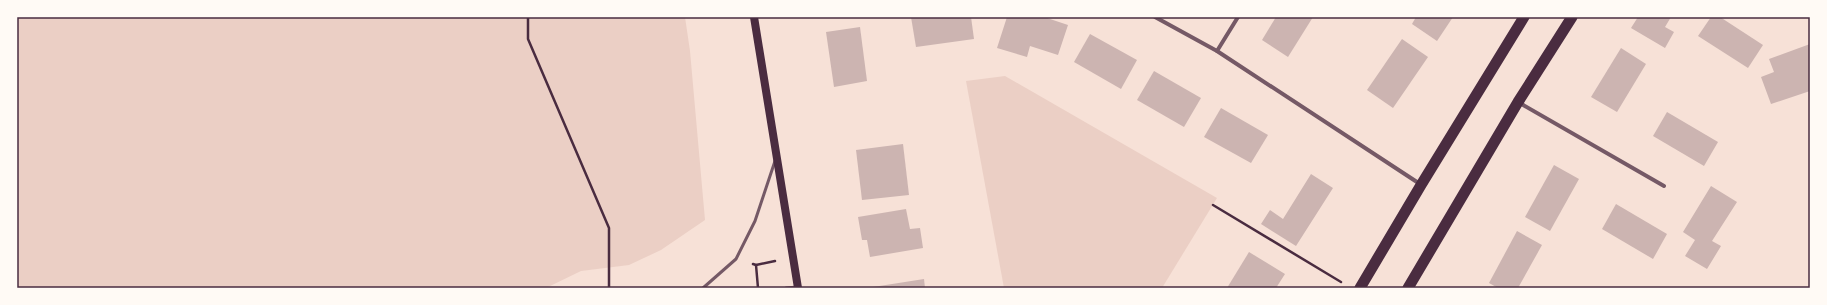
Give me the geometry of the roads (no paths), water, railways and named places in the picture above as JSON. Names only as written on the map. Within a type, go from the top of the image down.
[{"type":"highway","points":[[1360,288],[1420,185],[1524,17]]},
{"type":"highway","points":[[1408,288],[1518,102],[1572,17]]},
{"type":"main road","points":[[754,17],[798,287]]},
{"type":"street","points":[[1155,17],[1217,51],[1420,185]]},
{"type":"street","points":[[1217,51],[1238,17]]},
{"type":"street","points":[[1518,102],[1664,186]]},
{"type":"lane","points":[[703,288],[736,259],[755,222],[776,156]]},
{"type":"lane","points":[[786,288],[798,287]]}]
